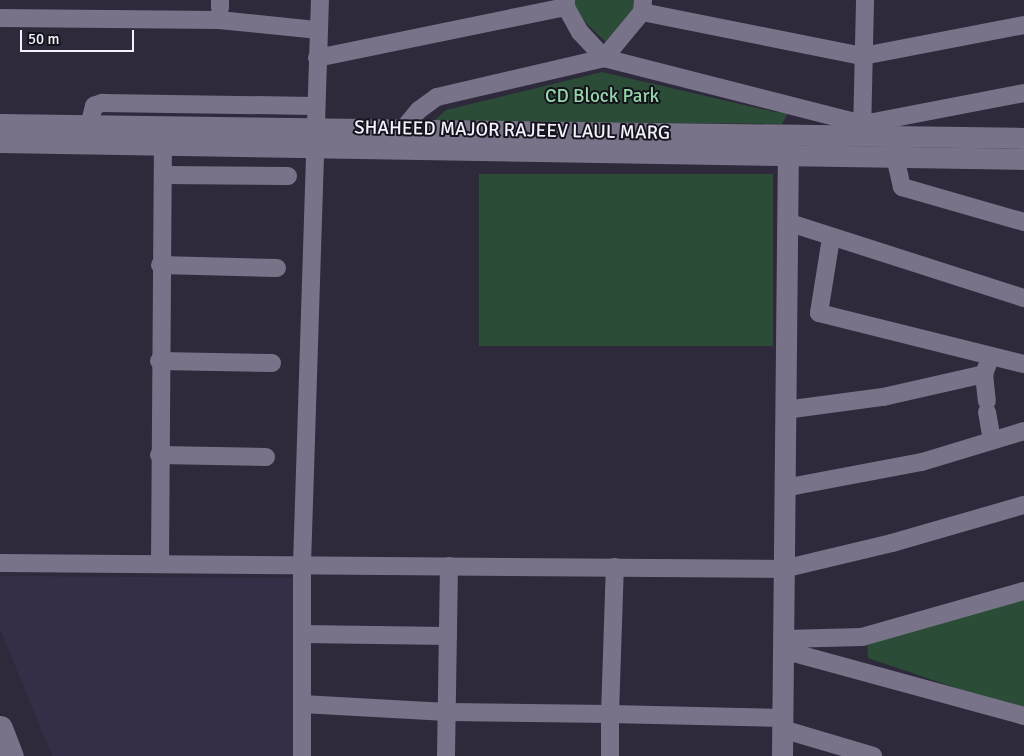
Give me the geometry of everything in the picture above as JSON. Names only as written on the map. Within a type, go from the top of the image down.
[{"type":"main road","points":[[0,728],[11,756]]},
{"type":"street","points":[[302,756],[302,565],[315,106],[320,0]]},
{"type":"street","points":[[863,139],[865,0]]},
{"type":"street","points":[[317,58],[566,3],[580,32],[604,58],[863,139],[1024,93]]},
{"type":"street","points":[[405,127],[419,110],[436,97],[604,58],[642,6],[863,56],[1024,25]]},
{"type":"street","points":[[0,18],[220,20],[247,26],[318,30]]},
{"type":"street","points":[[88,126],[94,106],[102,103],[315,106]]},
{"type":"street","name":"SHAHEED MAJOR RAJEEV LAUL MARG","points":[[0,124],[88,126],[314,139],[788,145],[863,139],[1024,138]]},
{"type":"street","name":"SHAHEED MAJOR RAJEEV LAUL MARG","points":[[0,142],[163,146],[314,139],[405,127],[788,145]]},
{"type":"street","name":"SHAHEED MAJOR RAJEEV LAUL MARG","points":[[863,139],[895,156],[1024,159]]},
{"type":"street","points":[[782,756],[788,145]]},
{"type":"street","points":[[160,564],[159,360],[163,146]]},
{"type":"street","points":[[895,156],[902,187],[1024,222]]},
{"type":"street","points":[[163,175],[288,176]]},
{"type":"street","points":[[788,222],[831,238],[1024,298]]},
{"type":"street","points":[[831,238],[818,313],[1024,364]]},
{"type":"street","points":[[160,265],[277,268]]},
{"type":"street","points":[[992,356],[984,374],[992,440]]},
{"type":"street","points":[[159,360],[272,363]]},
{"type":"street","points":[[785,410],[883,396],[984,374]]},
{"type":"street","points":[[784,488],[922,462],[1024,431]]},
{"type":"street","points":[[159,455],[266,457]]},
{"type":"street","points":[[0,563],[783,569],[892,543],[1024,505]]},
{"type":"street","points":[[446,756],[449,566]]},
{"type":"street","points":[[610,756],[616,567]]},
{"type":"street","points":[[784,644],[862,637],[1024,591]]},
{"type":"street","points":[[302,634],[448,636]]},
{"type":"street","points":[[784,644],[1024,716]]},
{"type":"street","points":[[302,704],[446,712],[610,714],[782,723],[873,756]]},
{"type":"shaded area","points":[[0,576],[309,578],[307,756],[52,756],[0,629]]},
{"type":"green space","points":[[572,0],[635,0],[635,8],[618,33],[606,42],[585,22]]},
{"type":"green space","name":"CD Block Park","points":[[602,72],[775,112],[788,113],[782,124],[434,121],[446,110]]},
{"type":"green space","points":[[479,174],[773,174],[773,346],[479,346]]},
{"type":"green space","points":[[1024,597],[1024,711],[868,658],[867,645],[927,624]]}]
